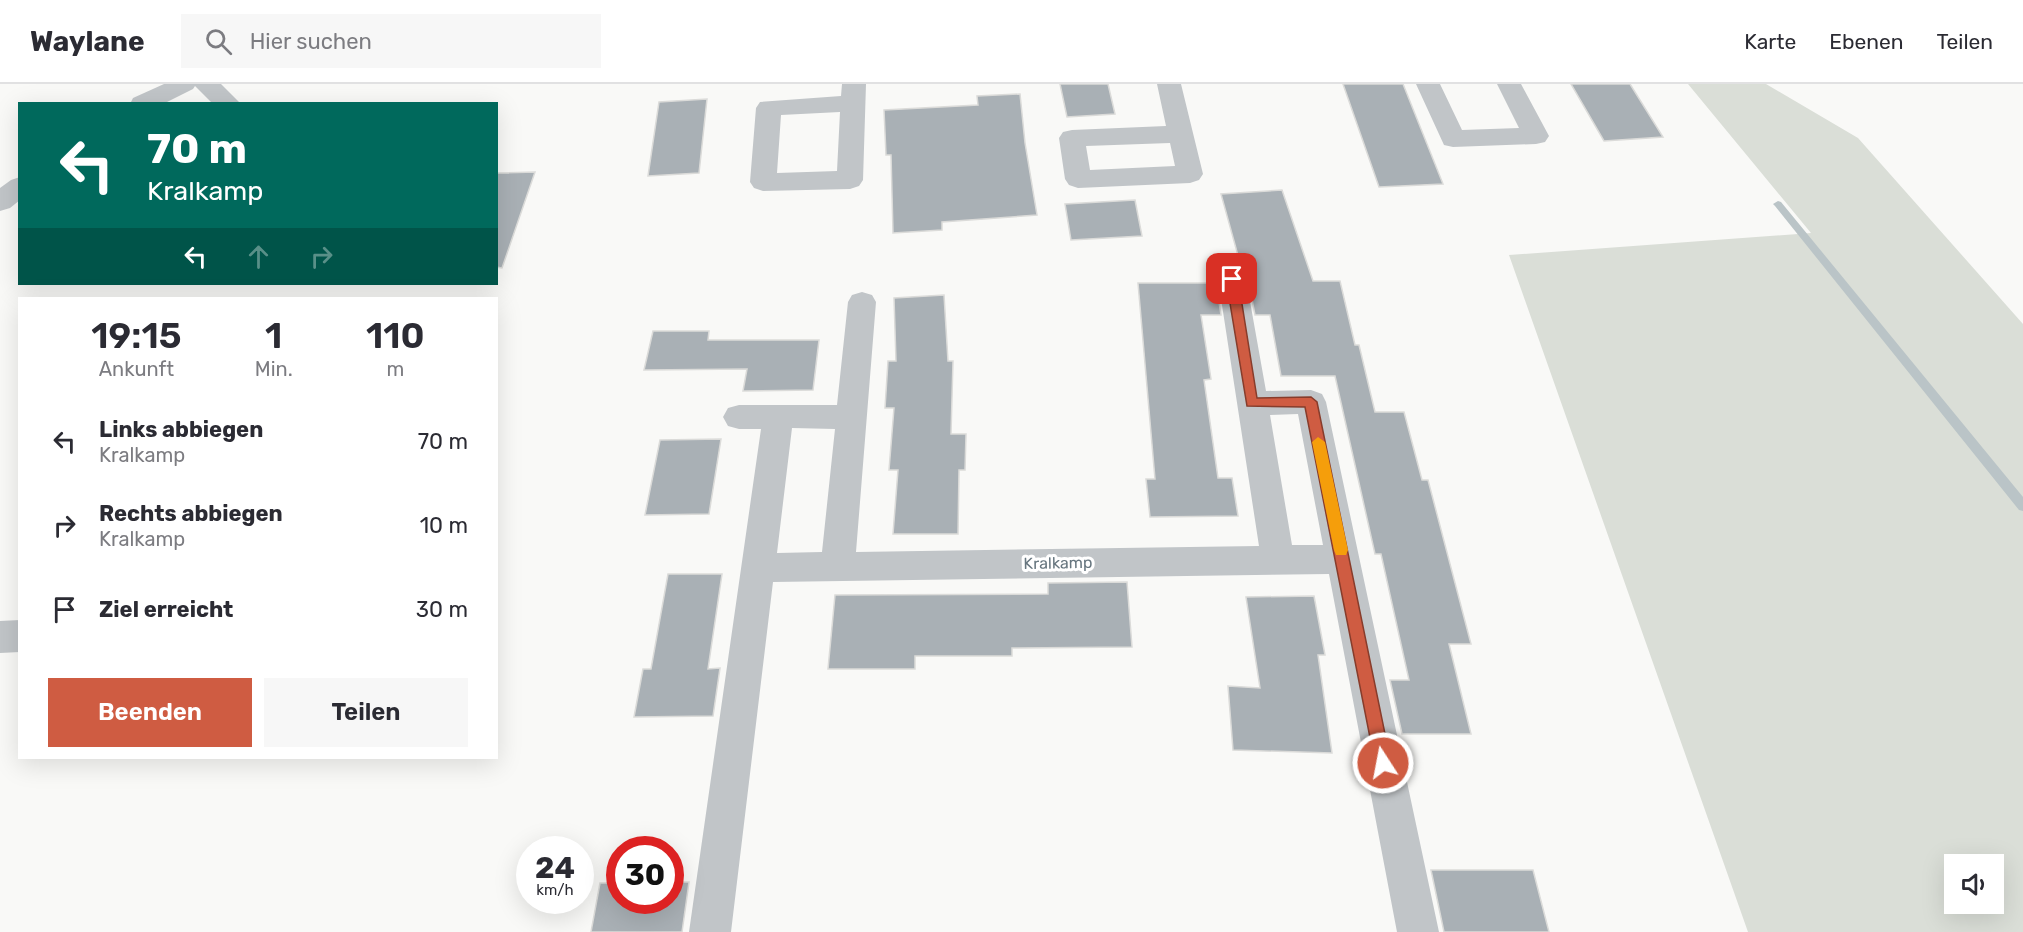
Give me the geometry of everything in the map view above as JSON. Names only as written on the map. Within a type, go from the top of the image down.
[{"type":"street","points":[[146,102],[184,84]]},
{"type":"street","points":[[206,84],[227,102]]},
{"type":"street","points":[[1169,84],[1181,134]]},
{"type":"street","points":[[1428,84],[1453,139],[1536,136],[1509,84]]},
{"type":"street","points":[[0,202],[18,188]]},
{"type":"street","points":[[1232,279],[1278,560]]},
{"type":"street","points":[[838,567],[862,302]]},
{"type":"street","points":[[1252,403],[1311,402],[1418,932]]},
{"type":"street","points":[[710,932],[778,416]]},
{"type":"street","points":[[739,417],[851,417]]},
{"type":"street","name":"Kralkamp","points":[[759,568],[1342,559]]},
{"type":"street","points":[[0,637],[18,636]]},
{"type":"shaded area","points":[[1688,84],[1766,84],[1858,138],[2023,324],[2023,932],[1748,932],[1509,255],[1811,233]]},
{"type":"building","points":[[1060,84],[1108,84],[1115,114],[1067,117]]},
{"type":"building","points":[[1343,84],[1403,84],[1443,184],[1379,187]]},
{"type":"building","points":[[1571,84],[1630,84],[1663,137],[1604,141]]},
{"type":"building","points":[[1020,94],[1025,143],[1037,215],[942,222],[942,230],[893,233],[891,155],[886,155],[884,110],[978,105],[977,96]]},
{"type":"building","points":[[707,99],[699,173],[648,176],[659,102]]},
{"type":"building","points":[[535,172],[502,268],[498,267],[498,173]]},
{"type":"building","points":[[1282,190],[1313,281],[1340,281],[1355,345],[1359,345],[1375,412],[1404,412],[1422,480],[1428,480],[1471,644],[1449,644],[1471,734],[1402,734],[1390,680],[1409,680],[1381,554],[1375,554],[1335,376],[1281,376],[1270,315],[1255,315],[1248,279],[1242,270],[1221,194]]},
{"type":"building","points":[[1135,200],[1142,236],[1071,240],[1065,204]]},
{"type":"building","points":[[1138,283],[1216,283],[1221,315],[1201,315],[1211,379],[1204,380],[1218,478],[1232,478],[1238,516],[1150,517],[1146,479],[1155,479]]},
{"type":"building","points":[[944,295],[948,361],[953,361],[951,434],[966,434],[965,470],[959,470],[958,534],[893,534],[898,470],[889,470],[894,408],[885,408],[888,361],[896,361],[894,298]]},
{"type":"building","points":[[653,331],[709,331],[708,340],[819,340],[813,390],[743,391],[747,369],[644,370]]},
{"type":"building","points":[[721,439],[709,514],[645,515],[660,440]]},
{"type":"building","points":[[668,574],[722,574],[708,669],[720,668],[713,716],[634,717],[643,669],[651,669]]},
{"type":"building","points":[[1127,582],[1132,647],[1012,648],[1012,656],[915,656],[915,669],[828,669],[835,595],[1048,594],[1048,583]]},
{"type":"building","points":[[1314,596],[1325,655],[1318,655],[1332,753],[1233,750],[1228,686],[1260,688],[1246,597]]},
{"type":"building","points":[[1431,870],[1533,870],[1549,932],[1444,932]]},
{"type":"building","points":[[684,882],[689,882],[682,932],[591,932],[600,883],[606,883],[606,914],[684,914]]},
{"type":"waterway","points":[[1778,204],[2023,506]]},
{"type":"slow traffic","points":[[1318,442],[1341,550]]},
{"type":"route","points":[[1232,279],[1252,403],[1311,402],[1383,763]]}]
